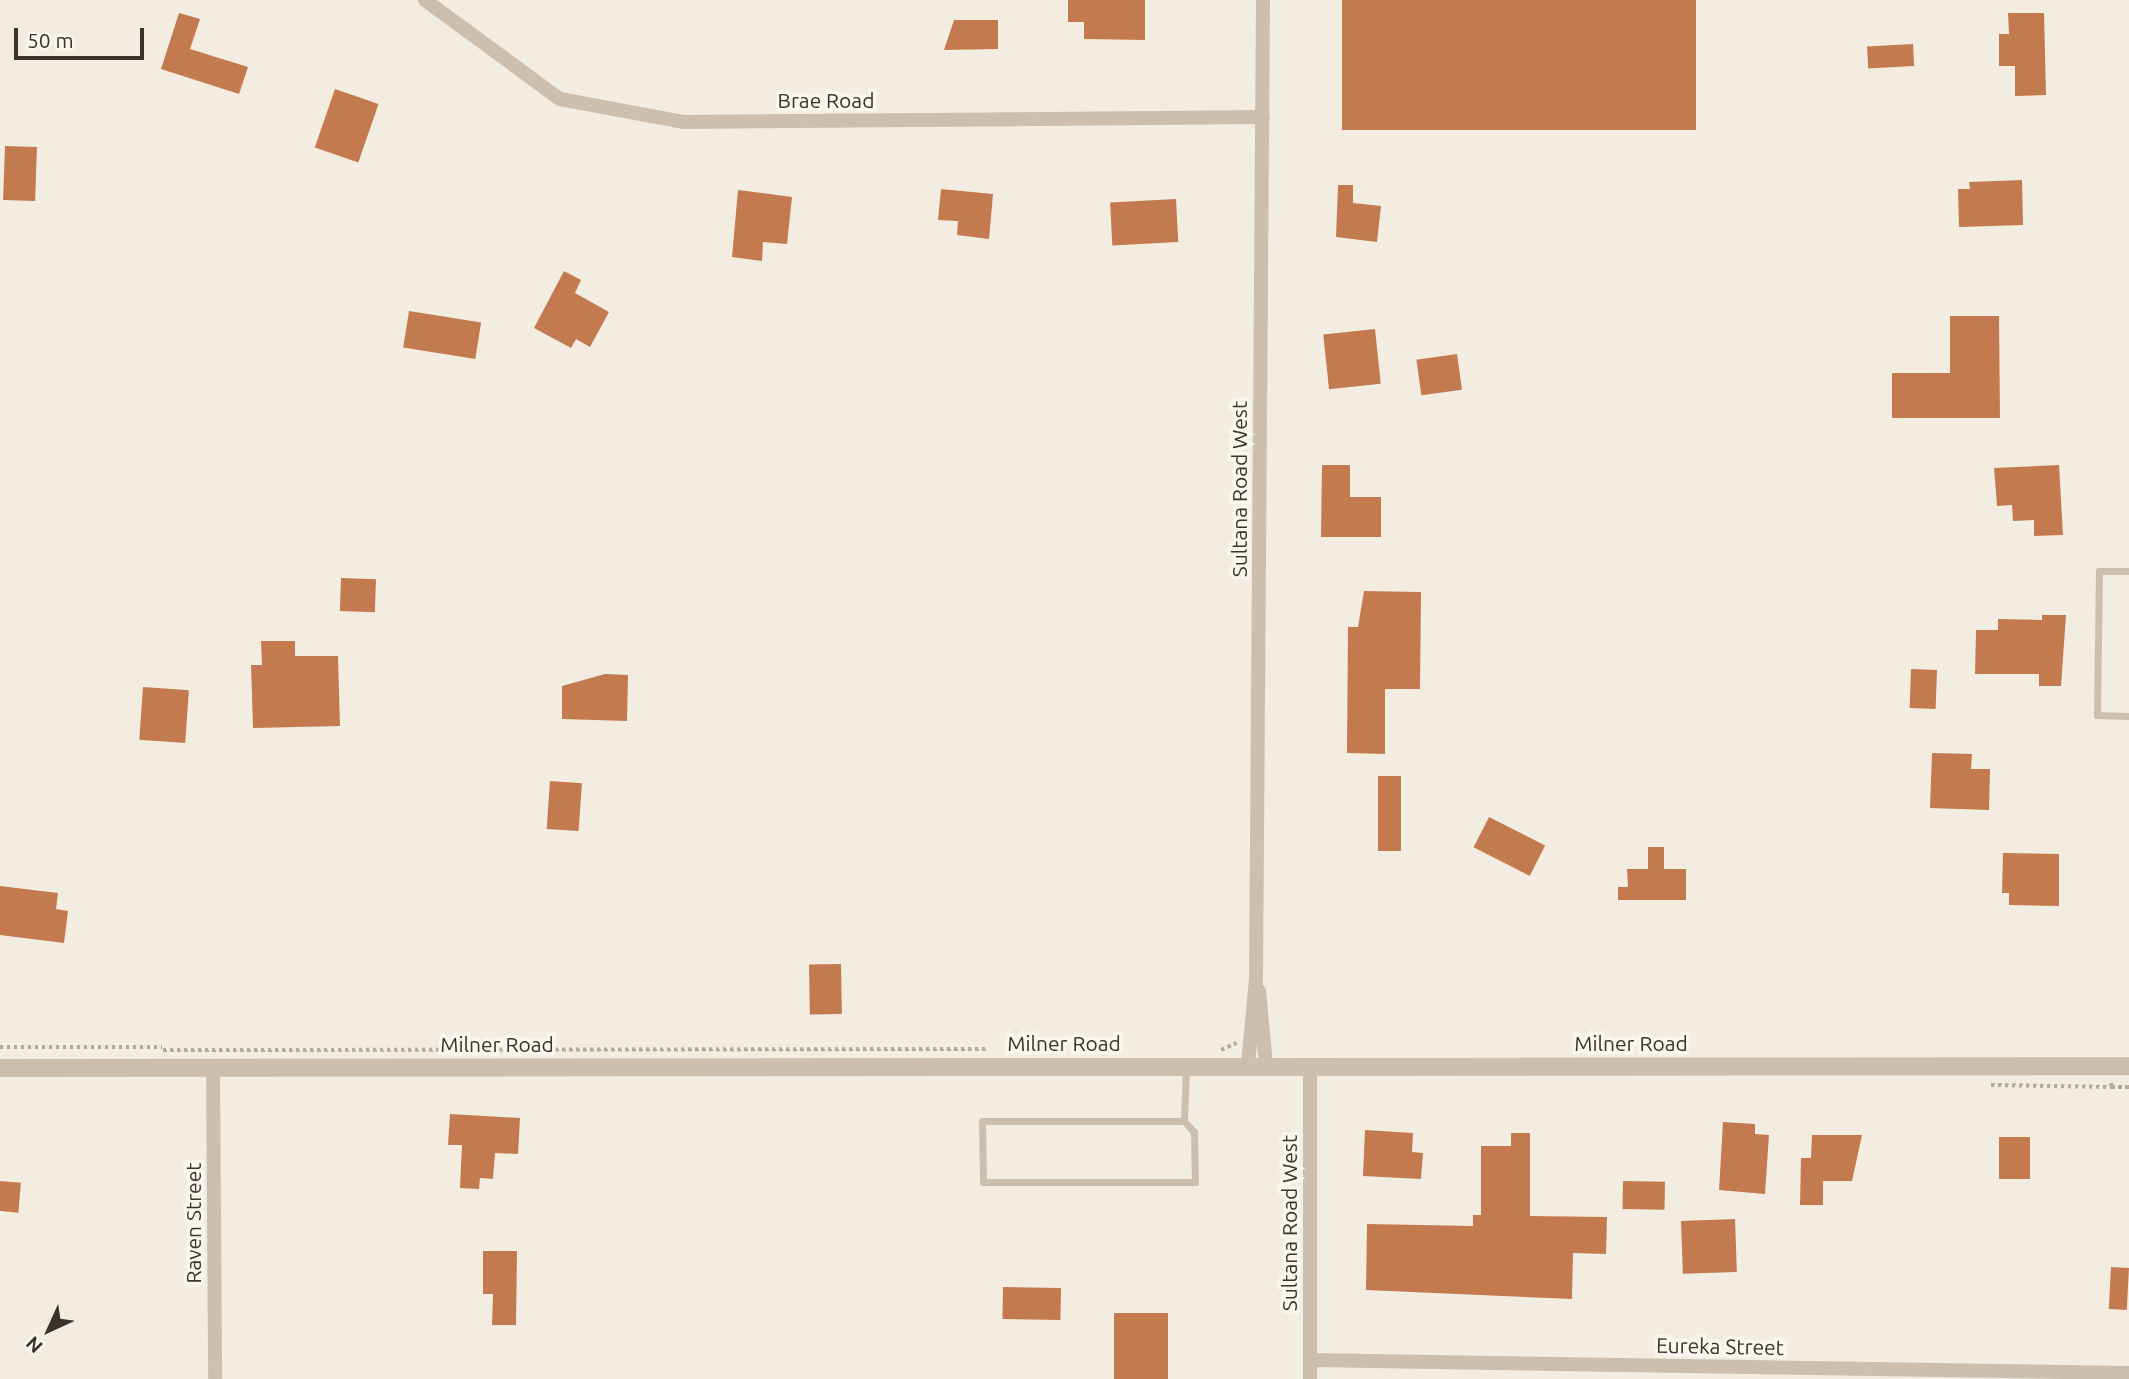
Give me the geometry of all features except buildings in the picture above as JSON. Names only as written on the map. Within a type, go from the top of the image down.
[{"type":"street","name":"Brae Road","points":[[425,0],[560,99],[683,122],[1263,117]]},
{"type":"street","name":"Sultana Road West","points":[[1257,1065],[1263,0]]},
{"type":"street","name":"Sultana Road West","points":[[1310,1066],[1310,1379]]},
{"type":"street","name":"Milner Road","points":[[0,1068],[2129,1066]]},
{"type":"street","name":"Raven Street","points":[[213,1068],[215,1379]]},
{"type":"street","name":"Eureka Street","points":[[1310,1360],[1604,1372],[2129,1373]]},
{"type":"lane","points":[[2129,571],[2099,571],[2097,715],[2129,716]]},
{"type":"lane","points":[[1184,1121],[982,1121],[983,1182],[1195,1182],[1194,1132],[1184,1121],[1186,1065]]},
{"type":"path","points":[[0,1047],[163,1047]]},
{"type":"path","points":[[2111,1087],[2129,1087]]}]
